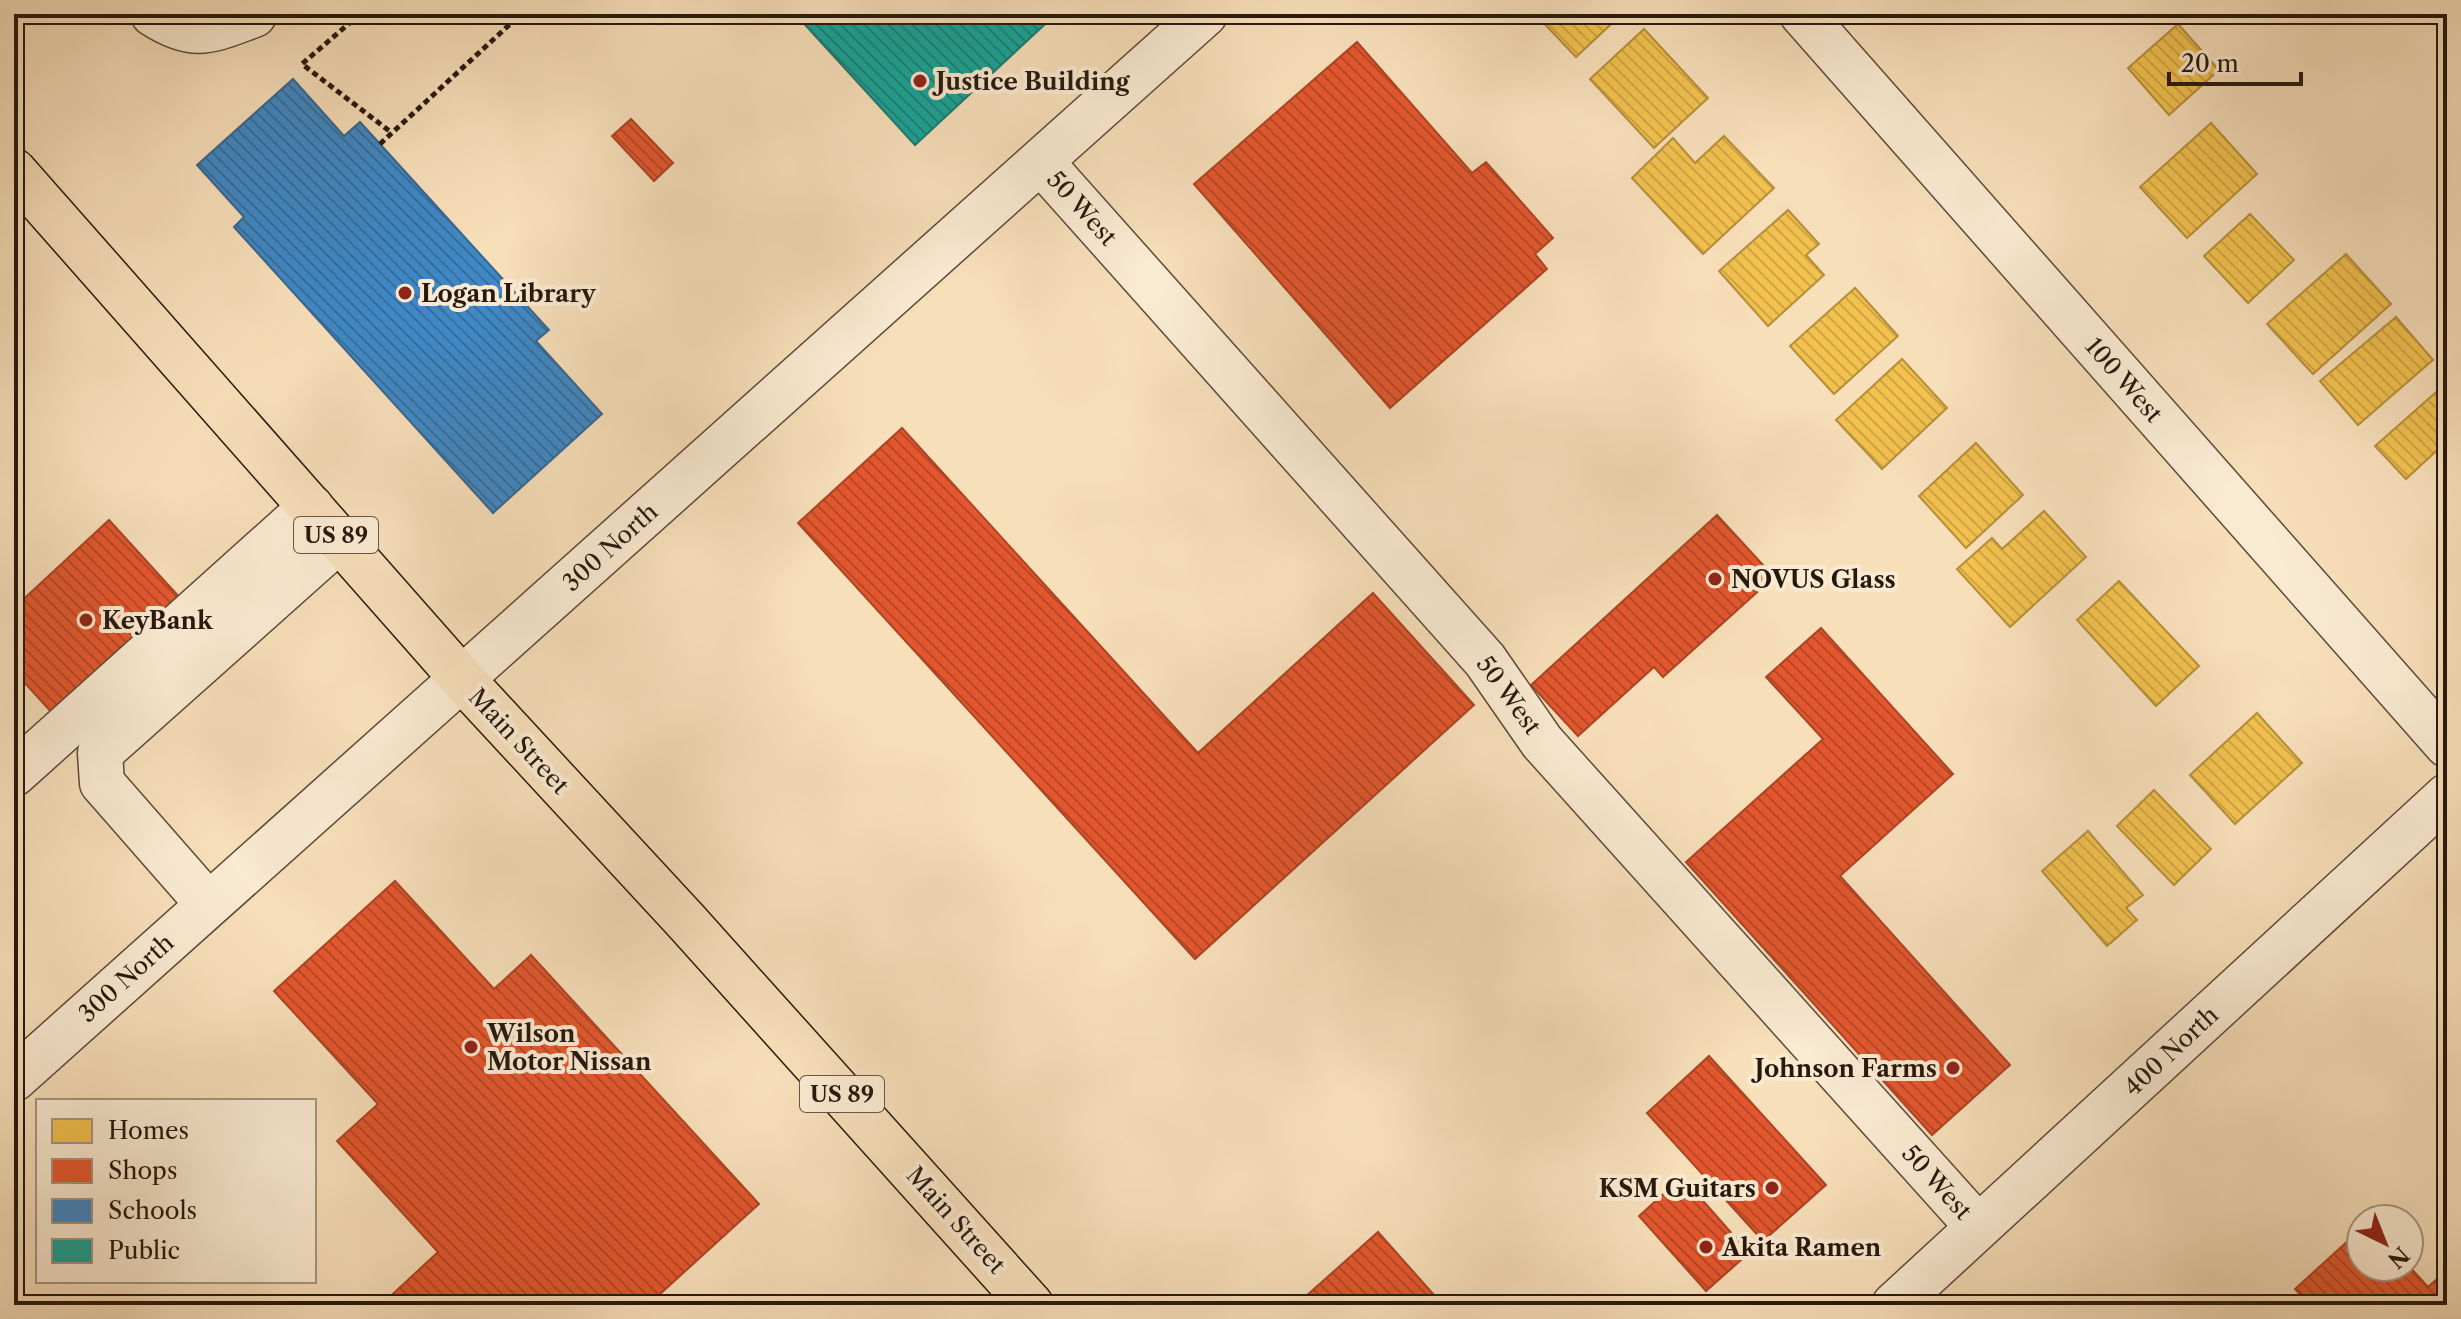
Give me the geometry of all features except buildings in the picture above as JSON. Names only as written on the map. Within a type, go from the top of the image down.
[{"type":"main road","name":"Main Street","points":[[14,171],[462,679],[686,921],[1031,1305]]},
{"type":"street","points":[[153,14],[178,30],[209,31],[254,15]]},
{"type":"street","name":"300 North","points":[[14,1079],[1205,14]]},
{"type":"street","name":"100 West","points":[[1802,14],[2447,745]]},
{"type":"street","name":"50 West","points":[[1041,162],[1485,660],[1542,742],[1978,1227]]},
{"type":"street","points":[[14,774],[311,507]]},
{"type":"street","points":[[208,904],[102,783],[100,753],[340,539]]},
{"type":"street","name":"400 North","points":[[1894,1305],[2447,796]]},
{"type":"path","points":[[360,14],[302,64],[392,133]]},
{"type":"path","points":[[380,144],[521,14]]},
{"type":"place","name":"Justice Building","points":[[920,81]]},
{"type":"place","name":"Logan Library","points":[[405,293]]},
{"type":"place","name":"NOVUS Glass","points":[[1715,579]]},
{"type":"place","name":"KeyBank","points":[[86,620]]},
{"type":"place","name":"Wilson Motor Nissan","points":[[471,1047]]},
{"type":"place","name":"Johnson Farms","points":[[1953,1068]]},
{"type":"place","name":"KSM Guitars","points":[[1772,1188]]},
{"type":"place","name":"Akita Ramen","points":[[1706,1247]]}]
